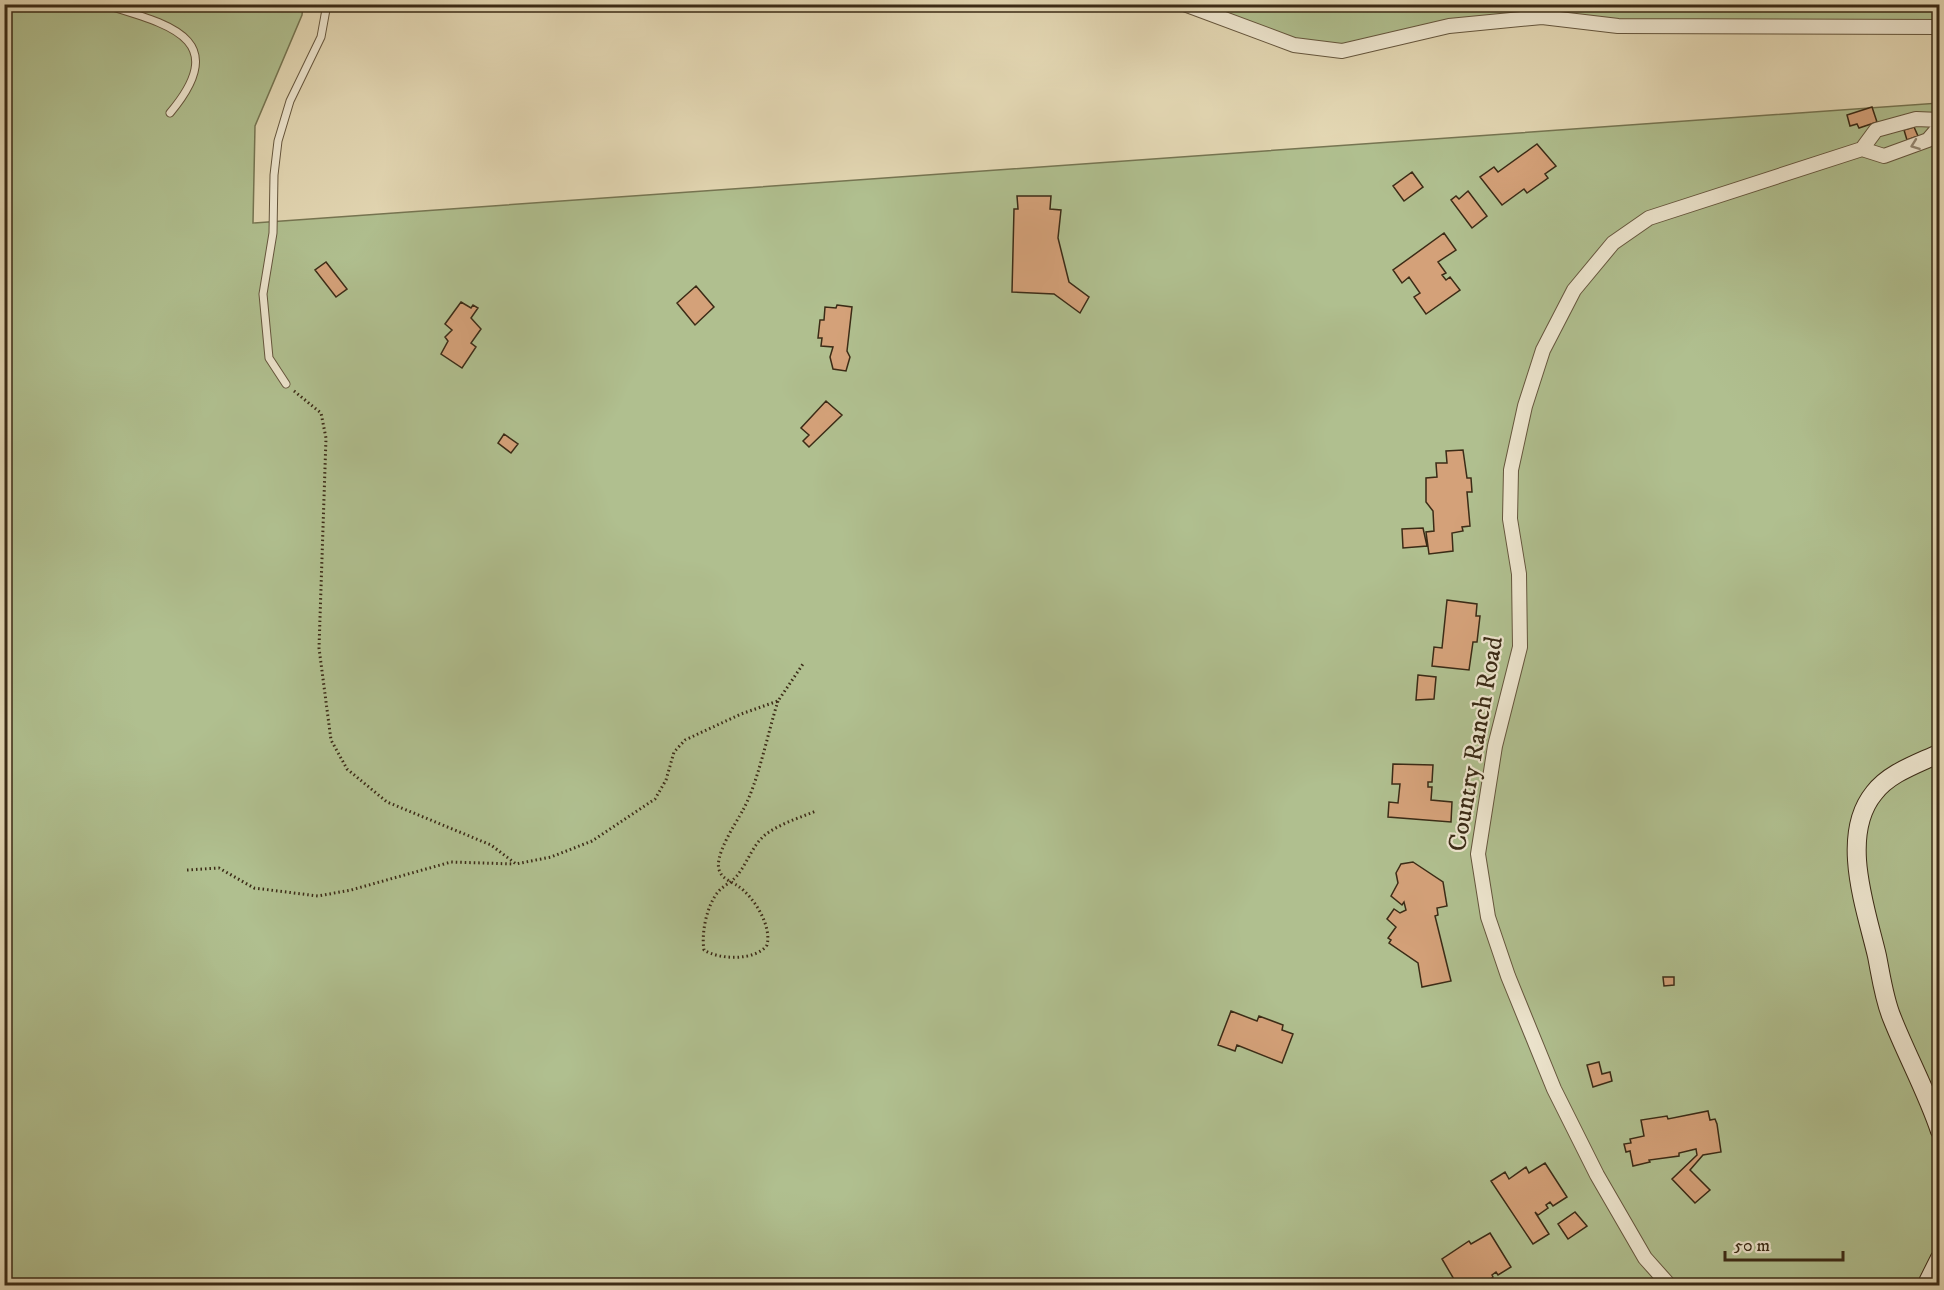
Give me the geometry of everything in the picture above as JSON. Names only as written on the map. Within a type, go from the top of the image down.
[{"type":"main road","points":[[1940,753],[1887,780],[1872,794],[1860,823],[1856,846],[1858,874],[1891,1016],[1929,1097],[1940,1131]]},
{"type":"main road","points":[[1926,1286],[1940,1258]]},
{"type":"street","points":[[1184,4],[1294,45],[1316,50],[1342,51],[1449,26],[1542,17],[1618,26],[1940,27]]},
{"type":"street","name":"Country Ranch Road","points":[[1862,149],[1876,130],[1916,119],[1940,120]]},
{"type":"street","name":"Country Ranch Road","points":[[1670,1286],[1645,1258],[1597,1175],[1560,1100],[1508,976],[1488,917],[1478,854],[1495,747],[1520,647],[1519,574],[1510,519],[1511,470],[1525,406],[1543,350],[1574,290],[1613,243],[1649,218],[1862,149],[1884,156],[1928,140],[1940,126]]},
{"type":"lane","points":[[103,4],[175,30],[191,45],[197,58],[192,82],[170,113]]},
{"type":"lane","points":[[286,384],[269,358],[263,294],[273,233],[275,164],[278,141],[290,101],[321,37],[327,4]]},
{"type":"path","points":[[286,384],[321,413],[326,438],[319,648],[330,740],[347,769],[387,802],[491,845],[516,864]]},
{"type":"path","points":[[803,664],[778,701],[747,803],[722,850],[718,863],[720,873],[729,881],[740,887],[759,911],[767,928],[767,945],[758,954],[717,955],[704,950],[702,940],[709,911],[717,894],[729,881],[738,876],[758,842],[766,834],[816,811]]},
{"type":"path","points":[[187,870],[219,868],[254,888],[318,896],[351,890],[451,862],[516,864],[550,857],[592,841],[655,800],[666,780],[674,752],[685,740],[741,714],[778,701]]},
{"type":"green space","points":[[1939,4],[1940,27],[1618,26],[1542,17],[1316,50],[1184,5]]},
{"type":"green space","points":[[5,5],[303,5],[302,15],[255,126],[253,223],[1939,103],[1939,1285],[5,1286]]},
{"type":"building","points":[[1872,107],[1877,122],[1859,128],[1857,124],[1850,126],[1847,115]]},
{"type":"building","points":[[1914,127],[1918,136],[1907,140],[1904,130]]},
{"type":"building","points":[[1537,144],[1556,166],[1545,174],[1548,178],[1527,193],[1524,189],[1502,205],[1480,177],[1494,167],[1498,172]]},
{"type":"building","points":[[1412,172],[1423,187],[1404,201],[1393,186]]},
{"type":"building","points":[[1468,191],[1487,216],[1472,228],[1451,200],[1456,196],[1459,199]]},
{"type":"building","points":[[1017,196],[1051,196],[1050,209],[1061,210],[1058,238],[1069,282],[1089,297],[1080,313],[1054,294],[1012,292],[1014,209],[1018,209]]},
{"type":"building","points":[[1444,233],[1456,250],[1438,262],[1446,273],[1442,275],[1446,280],[1450,277],[1460,290],[1426,314],[1414,297],[1420,293],[1409,277],[1402,283],[1393,270]]},
{"type":"building","points":[[326,262],[347,289],[336,297],[315,270]]},
{"type":"building","points":[[696,286],[714,307],[695,325],[677,303]]},
{"type":"building","points":[[461,302],[471,308],[473,305],[478,308],[471,318],[481,329],[471,343],[476,347],[462,368],[441,354],[448,341],[445,337],[452,330],[445,324]]},
{"type":"building","points":[[837,305],[852,307],[847,351],[850,357],[846,371],[833,369],[830,357],[833,347],[821,346],[822,338],[818,338],[820,320],[824,320],[825,307],[836,308]]},
{"type":"building","points":[[826,401],[842,415],[809,447],[803,441],[809,435],[801,428]]},
{"type":"building","points":[[504,434],[518,444],[511,453],[498,443]]},
{"type":"building","points":[[1463,450],[1467,478],[1471,478],[1472,492],[1467,492],[1470,526],[1462,527],[1463,531],[1452,533],[1453,551],[1429,554],[1426,532],[1434,531],[1433,511],[1426,502],[1426,478],[1437,477],[1436,463],[1447,463],[1446,451]]},
{"type":"building","points":[[1423,528],[1427,546],[1403,548],[1402,529]]},
{"type":"building","points":[[1447,600],[1477,604],[1476,616],[1480,616],[1477,642],[1473,642],[1469,670],[1432,666],[1434,647],[1442,648]]},
{"type":"building","points":[[1418,675],[1436,677],[1434,699],[1416,700]]},
{"type":"building","points":[[1393,764],[1433,765],[1432,782],[1428,782],[1428,787],[1432,787],[1431,800],[1452,802],[1451,822],[1388,817],[1389,802],[1398,803],[1400,784],[1392,784]]},
{"type":"building","points":[[1413,862],[1443,882],[1447,906],[1437,908],[1438,915],[1435,916],[1451,981],[1422,987],[1418,963],[1389,943],[1391,940],[1388,938],[1396,927],[1387,919],[1394,909],[1400,913],[1406,910],[1404,902],[1402,905],[1391,896],[1398,883],[1396,873],[1401,864]]},
{"type":"building","points":[[1663,977],[1674,977],[1674,985],[1664,986]]},
{"type":"building","points":[[1231,1011],[1257,1021],[1259,1016],[1283,1025],[1282,1030],[1293,1034],[1282,1063],[1237,1045],[1235,1051],[1218,1045]]},
{"type":"building","points":[[1599,1062],[1602,1074],[1610,1072],[1612,1081],[1593,1087],[1587,1065]]},
{"type":"building","points":[[1708,1111],[1710,1120],[1715,1119],[1717,1124],[1721,1152],[1703,1155],[1690,1170],[1710,1190],[1695,1203],[1672,1179],[1697,1155],[1696,1149],[1679,1153],[1679,1156],[1649,1160],[1650,1162],[1633,1166],[1630,1151],[1626,1152],[1624,1144],[1631,1143],[1630,1139],[1644,1136],[1641,1120],[1667,1116],[1668,1119]]},
{"type":"building","points":[[1545,1163],[1567,1197],[1553,1206],[1550,1202],[1546,1205],[1548,1208],[1538,1215],[1535,1212],[1549,1234],[1533,1244],[1491,1181],[1505,1172],[1509,1179],[1526,1167],[1529,1173]]},
{"type":"building","points":[[1575,1212],[1587,1226],[1568,1239],[1558,1224]]},
{"type":"building","points":[[1490,1233],[1511,1267],[1498,1275],[1496,1272],[1483,1286],[1458,1286],[1442,1259],[1469,1241],[1471,1244]]}]
